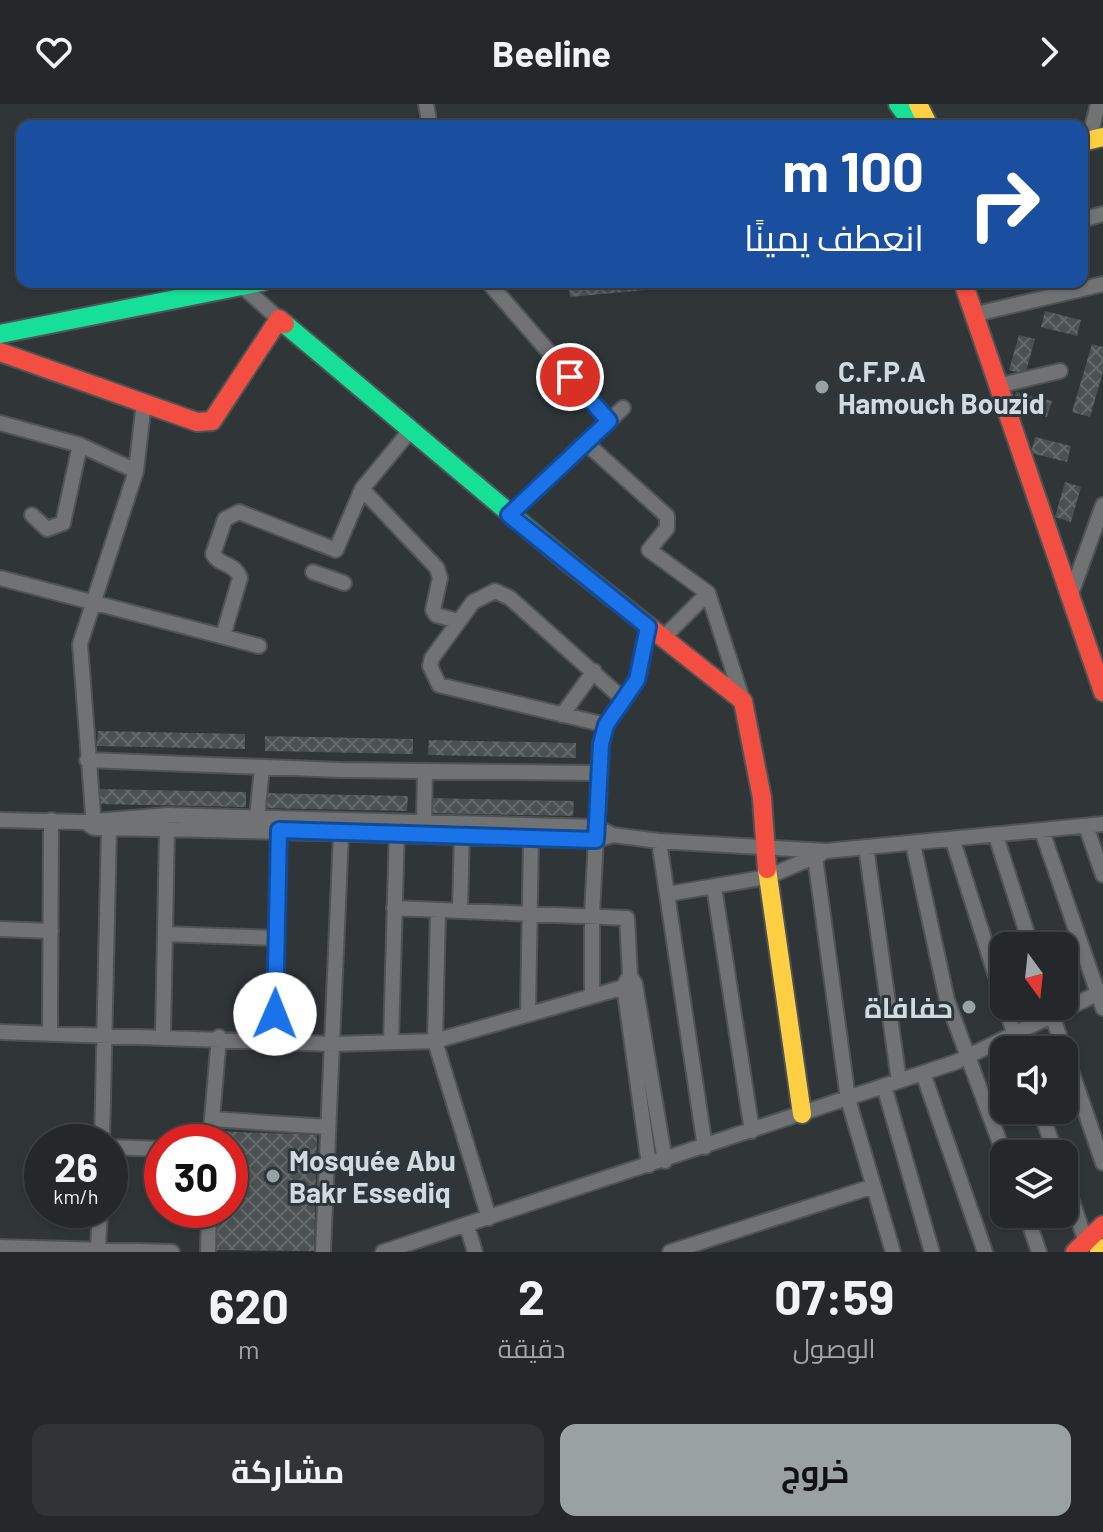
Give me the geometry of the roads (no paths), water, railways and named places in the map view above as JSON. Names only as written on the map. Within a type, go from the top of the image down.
[{"type":"street","points":[[1091,140],[1098,104]]},
{"type":"street","points":[[1,340],[233,288]]},
{"type":"street","points":[[244,288],[509,515],[743,701]]},
{"type":"street","points":[[493,288],[609,421]]},
{"type":"street","points":[[965,288],[1103,692]]},
{"type":"street","points":[[972,315],[1086,288]]},
{"type":"street","points":[[1,340],[144,402],[197,422],[212,421],[279,319]]},
{"type":"street","points":[[997,386],[1060,371]]},
{"type":"street","points":[[103,1124],[106,1035],[96,824],[87,760],[80,644],[136,471],[144,402]]},
{"type":"street","points":[[509,515],[623,408]]},
{"type":"street","points":[[0,423],[80,445],[136,471]]},
{"type":"street","points":[[344,583],[320,574],[336,550],[362,489],[409,432]]},
{"type":"street","points":[[586,443],[667,516],[667,528],[650,551],[708,593],[743,701],[762,798],[767,877],[802,1114]]},
{"type":"street","points":[[32,515],[47,529],[63,523],[80,445]]},
{"type":"street","points":[[362,489],[438,571],[433,607],[436,615],[458,621]]},
{"type":"street","points":[[1070,597],[1103,505]]},
{"type":"street","points":[[223,636],[240,578],[235,568],[214,557],[212,549],[229,515],[239,512],[336,550]]},
{"type":"street","points":[[0,578],[259,646]]},
{"type":"street","points":[[606,725],[439,685],[430,666],[432,658],[458,621],[482,595],[503,593],[624,700]]},
{"type":"street","points":[[592,994],[598,773],[606,725],[624,700],[656,632],[708,593]]},
{"type":"street","points":[[562,715],[594,671]]},
{"type":"street","points":[[87,760],[262,767],[598,773]]},
{"type":"street","points":[[257,818],[262,767]]},
{"type":"street","points":[[424,822],[425,771]]},
{"type":"street","points":[[96,824],[257,818],[341,834],[397,829],[424,822],[531,839],[596,833]]},
{"type":"street","points":[[0,820],[51,820],[167,829],[279,824],[596,833],[820,854]]},
{"type":"street","points":[[50,1033],[51,820]]},
{"type":"street","points":[[275,1040],[279,824]]},
{"type":"street","points":[[668,894],[767,877],[820,854],[1103,824]]},
{"type":"street","points":[[1086,826],[1103,875]]},
{"type":"street","points":[[163,1035],[167,829]]},
{"type":"street","points":[[391,1042],[397,829]]},
{"type":"street","points":[[460,911],[462,829]]},
{"type":"street","points":[[1042,831],[1101,997],[1078,1003]]},
{"type":"street","points":[[323,1252],[341,834]]},
{"type":"street","points":[[996,836],[1027,932]]},
{"type":"street","points":[[528,1013],[531,839]]},
{"type":"street","points":[[659,841],[705,1147]]},
{"type":"street","points":[[953,841],[990,957]]},
{"type":"street","points":[[913,844],[944,988],[999,1140]]},
{"type":"street","points":[[866,847],[899,1081]]},
{"type":"street","points":[[820,854],[848,1099],[871,1187],[893,1252]]},
{"type":"street","points":[[714,887],[752,1131]]},
{"type":"street","points":[[394,908],[621,915],[629,921],[629,982],[649,1165]]},
{"type":"street","points":[[438,910],[435,1041],[489,1218]]},
{"type":"street","points":[[0,929],[51,931]]},
{"type":"street","points":[[165,934],[276,938]]},
{"type":"street","points":[[0,1032],[219,1037],[333,1044],[435,1041],[629,982]]},
{"type":"street","points":[[629,982],[665,1161]]},
{"type":"street","points":[[1010,1020],[1014,1035]]},
{"type":"street","points":[[383,1252],[923,1073],[1014,1035],[1036,1020]]},
{"type":"street","points":[[1054,1020],[1103,1163]]},
{"type":"street","points":[[212,1124],[219,1037]]},
{"type":"street","points":[[923,1073],[985,1252]]},
{"type":"street","points":[[884,1086],[932,1252]]},
{"type":"street","points":[[212,1119],[328,1127]]},
{"type":"street","points":[[670,1252],[871,1187]]},
{"type":"street","points":[[1078,1214],[1091,1248]]},
{"type":"street","points":[[1091,1248],[1103,1225]]},
{"type":"street","points":[[467,1226],[475,1252]]},
{"type":"street","points":[[98,1248],[99,1228]]},
{"type":"street","points":[[208,1252],[209,1228]]},
{"type":"street","points":[[1031,1228],[1039,1252]]},
{"type":"street","points":[[0,1247],[172,1252]]},
{"type":"place","name":"C.F.P.A Hamouch Bouzid","points":[[822,387]]},
{"type":"place","name":"حفافاة","points":[[969,1007]]},
{"type":"place","name":"Mosquée Abu Bakr Essediq","points":[[273,1176]]}]
